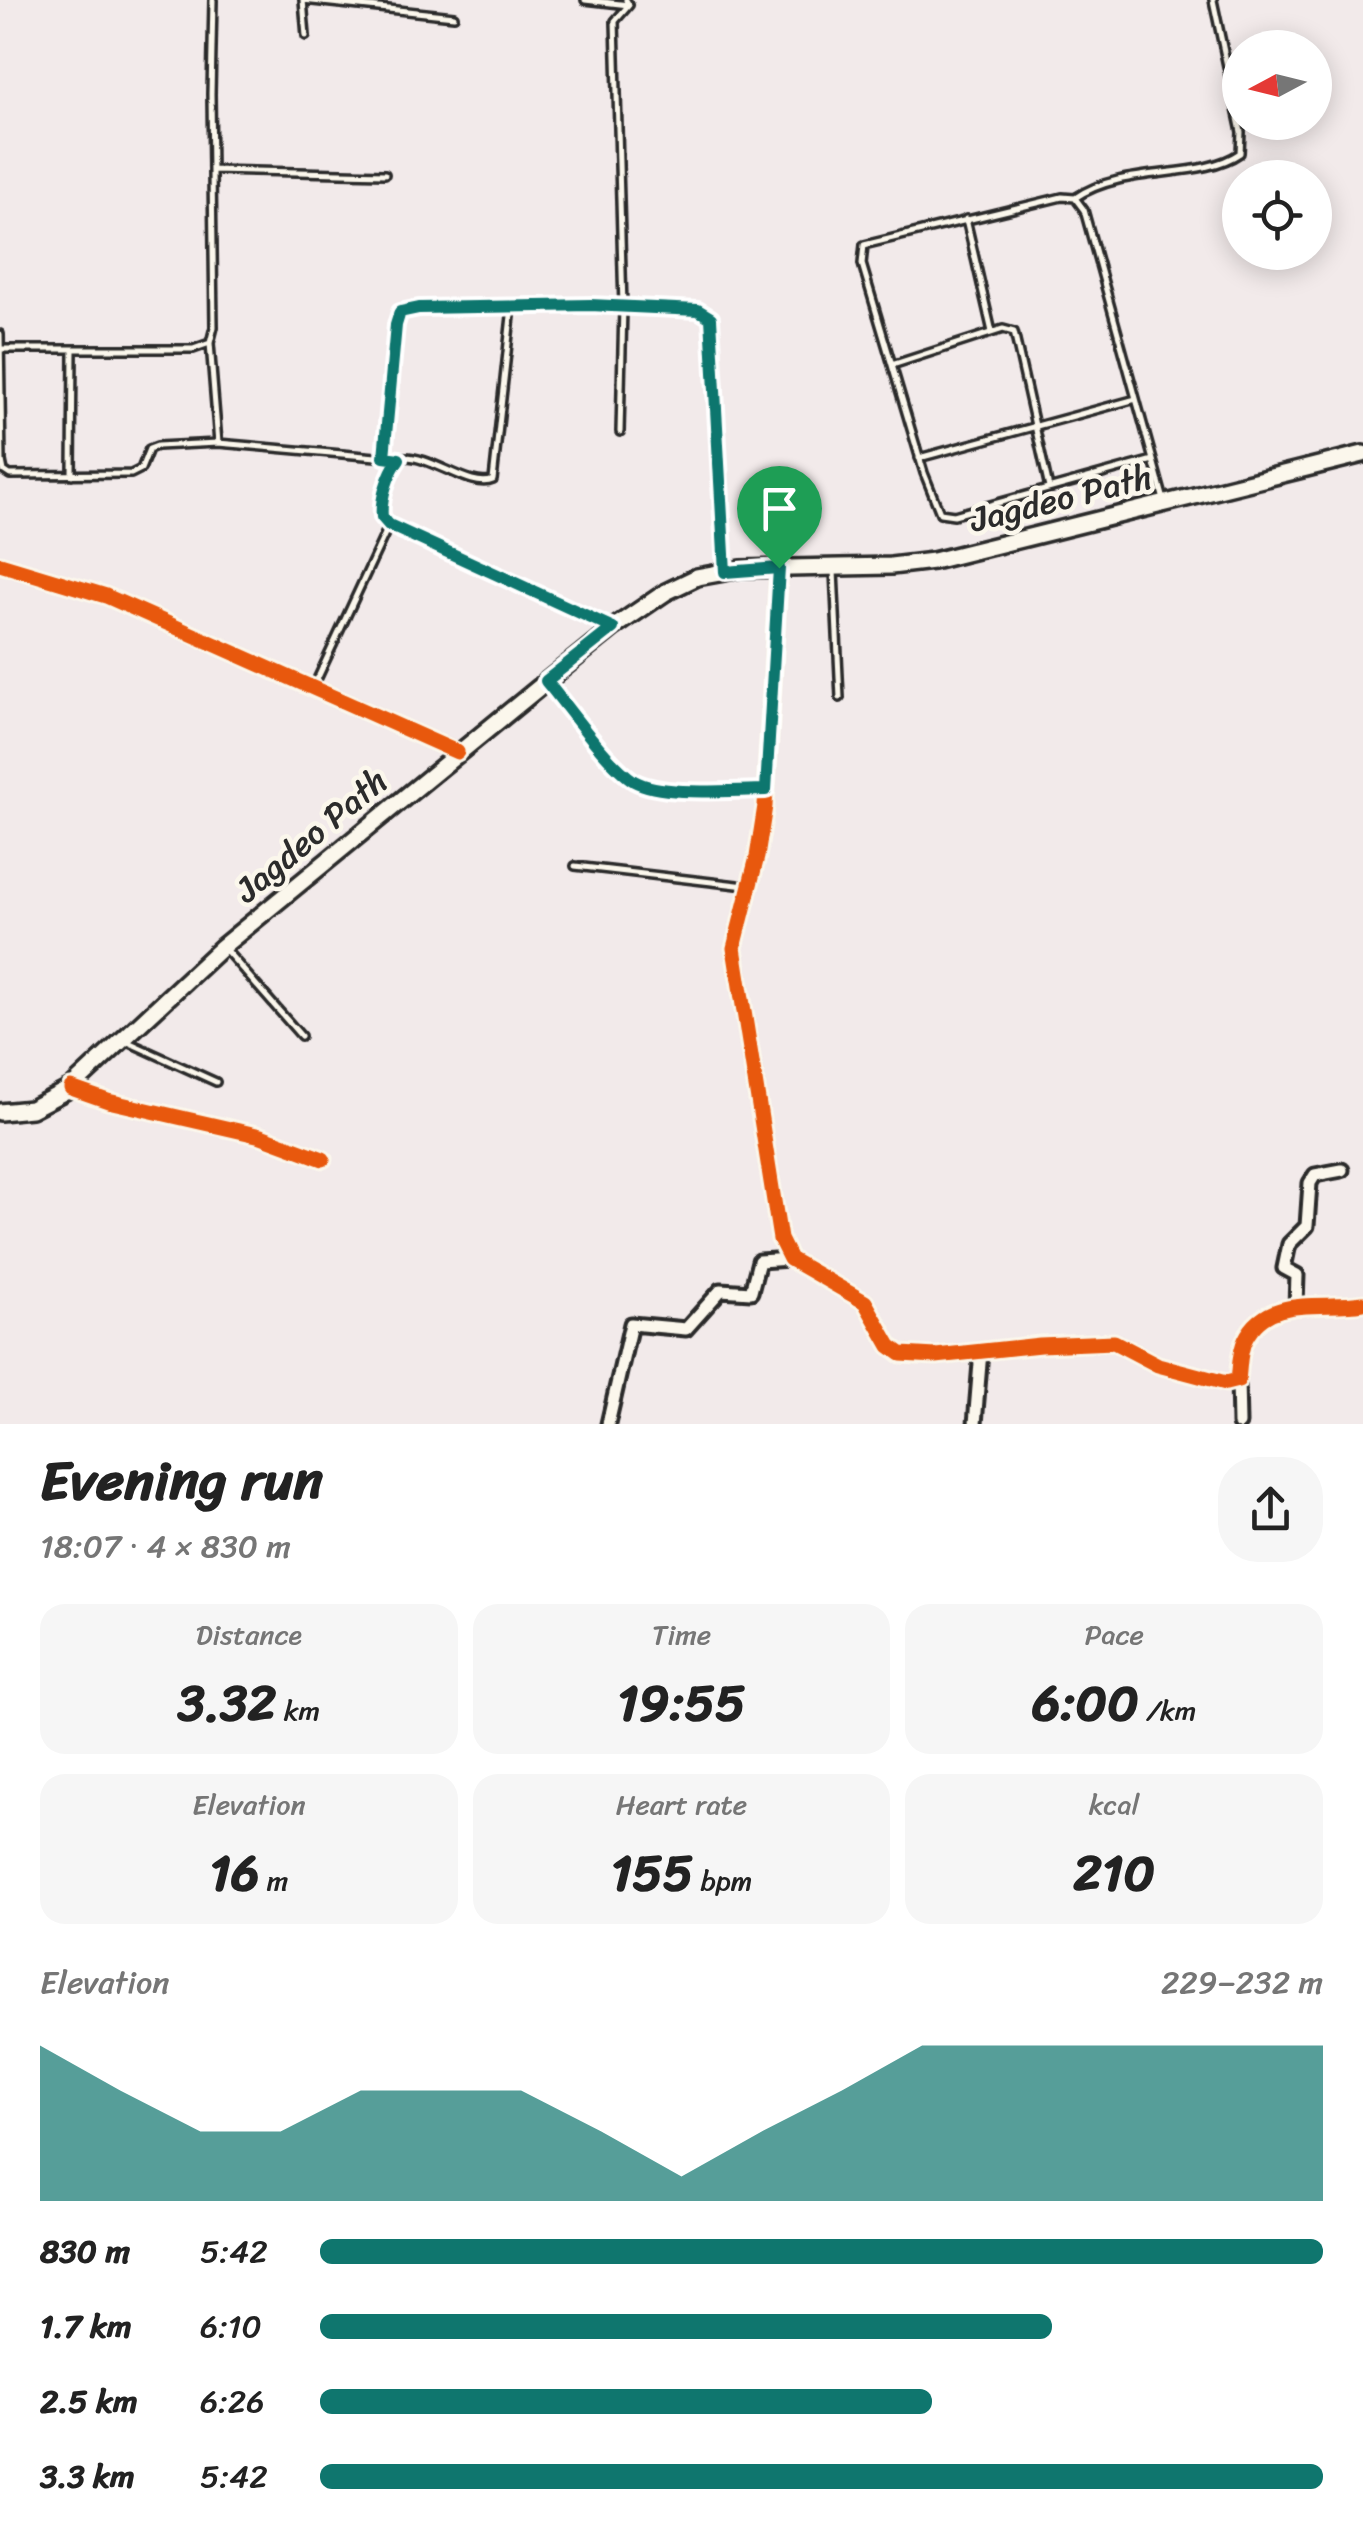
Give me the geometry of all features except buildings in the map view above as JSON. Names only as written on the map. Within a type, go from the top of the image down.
[{"type":"main road","name":"Jagdeo Path","points":[[0,1112],[31,1109],[72,1088],[222,947],[457,752],[613,628],[696,577],[779,568],[891,566],[933,561],[1363,454]]},
{"type":"street","points":[[0,564],[106,596],[457,752]]},
{"type":"street","points":[[779,568],[762,833],[734,948],[780,1240],[790,1259]]},
{"type":"street","points":[[72,1088],[261,1136],[322,1159]]},
{"type":"street","points":[[1296,1306],[1297,1276],[1284,1268],[1288,1246],[1308,1226],[1314,1175],[1342,1170]]},
{"type":"street","points":[[608,1424],[631,1324],[641,1322],[686,1330],[720,1290],[751,1292],[759,1260],[790,1259],[865,1302],[895,1351],[926,1356],[1114,1342],[1158,1365],[1226,1383],[1238,1380]]},
{"type":"street","points":[[1240,1424],[1238,1380],[1247,1337],[1276,1310],[1363,1303]]},
{"type":"street","points":[[975,1424],[981,1351]]},
{"type":"lane","points":[[213,0],[214,327],[210,343],[218,443]]},
{"type":"lane","points":[[306,36],[303,0],[454,16]]},
{"type":"lane","points":[[585,0],[627,3],[615,21],[623,307],[620,432]]},
{"type":"lane","points":[[1153,460],[943,516],[919,458],[862,264],[862,250],[875,240],[1062,196],[1075,198],[1102,183],[1208,164],[1240,153],[1241,132],[1213,0]]},
{"type":"lane","points":[[212,170],[385,174]]},
{"type":"lane","points":[[1075,198],[1084,210],[1165,503]]},
{"type":"lane","points":[[966,219],[992,332]]},
{"type":"lane","points":[[0,334],[4,471],[15,476],[131,474],[141,468],[152,447],[218,443],[399,459],[415,456],[480,483],[493,480],[512,307]]},
{"type":"lane","points":[[384,457],[400,312],[419,308],[512,307],[698,310],[711,318],[725,572]]},
{"type":"lane","points":[[892,365],[992,332],[1008,329],[1016,335],[1049,488]]},
{"type":"lane","points":[[0,349],[193,349],[210,343]]},
{"type":"lane","points":[[72,475],[73,349]]},
{"type":"lane","points":[[919,458],[1136,399]]},
{"type":"lane","points":[[399,459],[381,505],[382,517],[389,525],[613,628]]},
{"type":"lane","points":[[313,688],[389,525]]},
{"type":"lane","points":[[834,567],[840,698]]},
{"type":"lane","points":[[546,681],[633,780],[667,789],[766,790]]},
{"type":"lane","points":[[576,866],[748,886]]},
{"type":"lane","points":[[222,947],[301,1036]]},
{"type":"lane","points":[[122,1040],[216,1082]]},
{"type":"cycle path","points":[[0,564],[106,596],[457,752]]},
{"type":"cycle path","points":[[779,568],[765,806],[757,857],[734,948],[780,1239],[790,1259],[865,1302],[890,1346],[901,1354],[936,1356],[1114,1342],[1158,1365],[1226,1383],[1238,1380],[1245,1340],[1267,1315],[1297,1306],[1363,1303]]},
{"type":"cycle path","points":[[71,1088],[108,1101],[261,1136],[323,1159]]},
{"type":"route","points":[[590,305],[704,312],[711,318],[714,330],[725,572],[779,568],[766,790],[667,789],[633,780],[546,681],[613,628],[384,522],[381,505],[399,459],[384,457],[400,312],[419,308],[590,305]]}]
